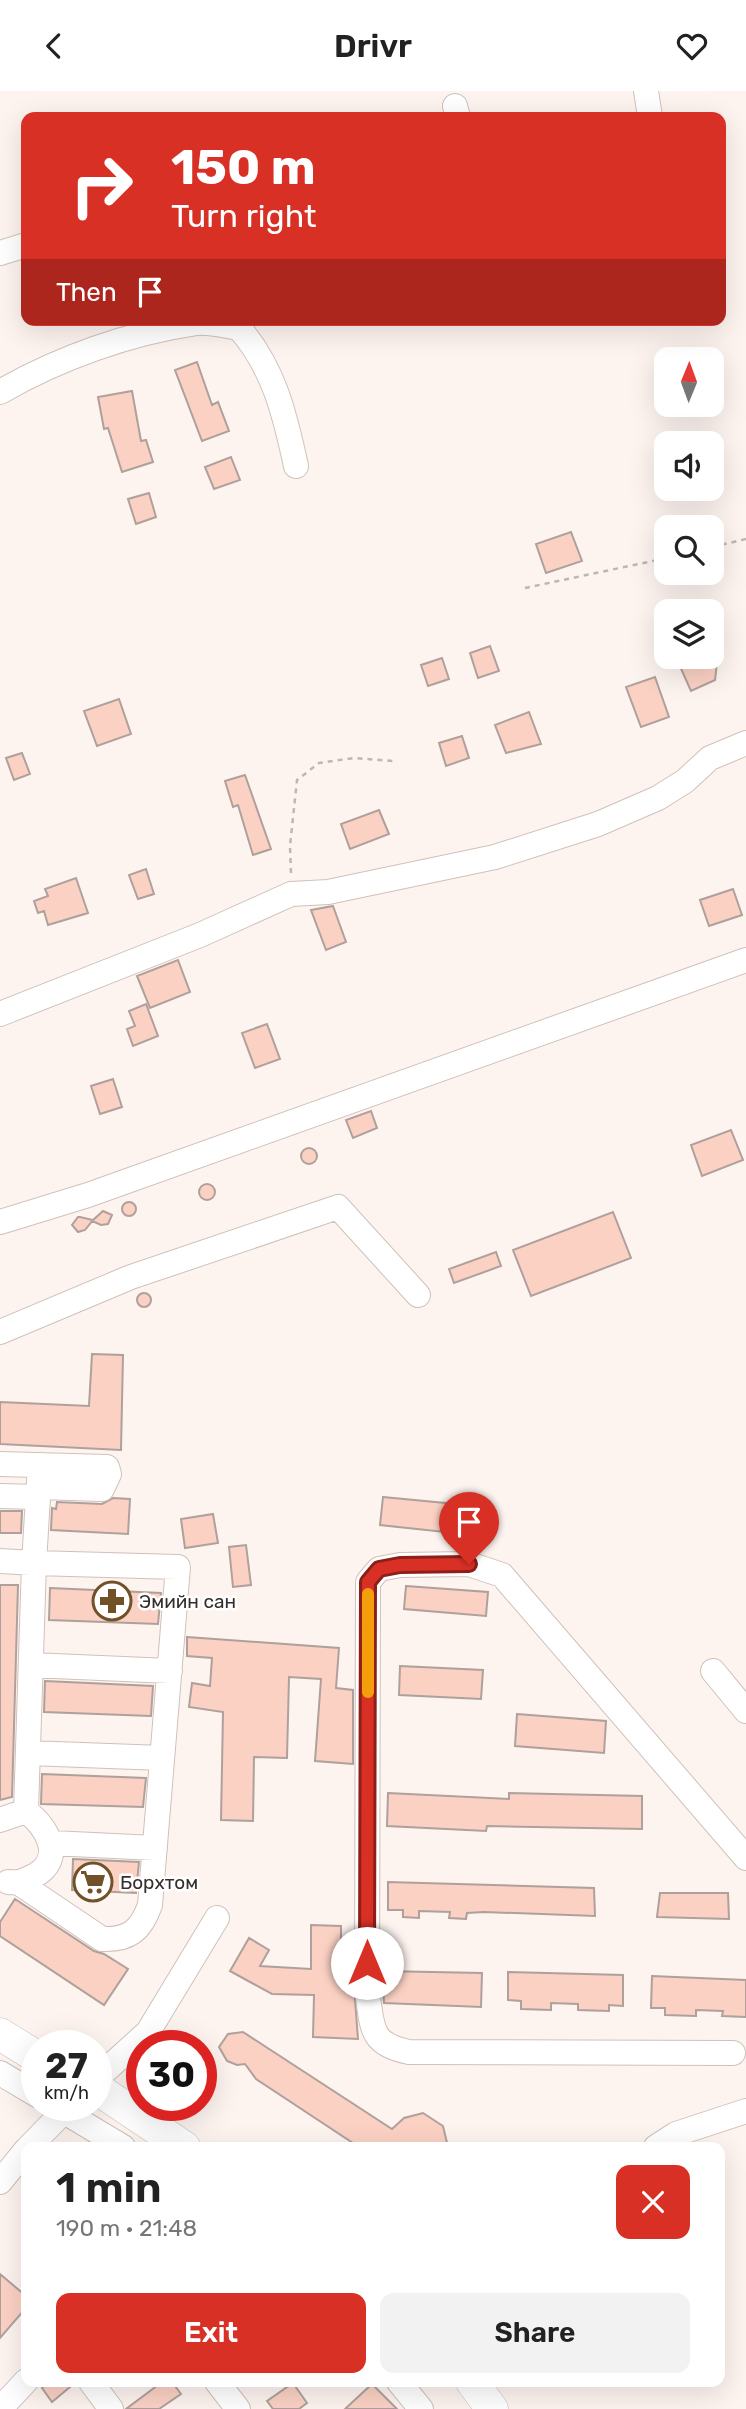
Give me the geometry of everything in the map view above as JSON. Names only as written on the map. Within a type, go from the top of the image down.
[{"type":"main road","points":[[0,2034],[21,2047]]},
{"type":"main road","points":[[112,2099],[177,2142]]},
{"type":"main road","points":[[476,2387],[492,2409]]},
{"type":"street","points":[[646,91],[649,112]]},
{"type":"street","points":[[0,253],[21,246]]},
{"type":"street","points":[[0,392],[45,366],[107,345],[186,326]]},
{"type":"street","points":[[223,326],[239,328],[258,350],[283,404],[296,466]]},
{"type":"street","points":[[0,1014],[200,936],[291,894],[328,892],[495,857],[598,824],[658,798],[685,781],[710,758],[746,743]]},
{"type":"street","points":[[0,1222],[88,1195],[746,960]]},
{"type":"street","points":[[0,1332],[131,1277],[338,1207],[418,1295]]},
{"type":"street","points":[[0,1464],[39,1483]]},
{"type":"street","points":[[0,1496],[39,1483]]},
{"type":"street","points":[[26,1811],[39,1483]]},
{"type":"street","points":[[0,1561],[178,1566],[150,1905],[144,1921],[129,1937],[102,1939],[6,1885]]},
{"type":"street","points":[[733,2053],[409,2052],[387,2048],[374,2032],[367,1991],[368,1582],[379,1569],[400,1565],[469,1564],[502,1576],[746,1858]]},
{"type":"street","points":[[31,1665],[170,1671]]},
{"type":"street","points":[[713,1671],[746,1711]]},
{"type":"street","points":[[29,1753],[162,1758]]},
{"type":"street","points":[[0,1820],[26,1811]]},
{"type":"street","points":[[6,1885],[42,1872],[50,1861],[52,1843],[42,1823],[26,1811]]},
{"type":"street","points":[[52,1843],[155,1848]]},
{"type":"street","points":[[112,2065],[148,2032],[218,1918]]},
{"type":"street","points":[[0,2073],[21,2085]]},
{"type":"street","points":[[664,2142],[676,2134],[746,2111]]},
{"type":"street","points":[[34,2142],[51,2121]]},
{"type":"street","points":[[83,2121],[115,2142]]},
{"type":"street","points":[[0,2182],[21,2157]]},
{"type":"street","points":[[0,2409],[21,2386]]},
{"type":"street","points":[[95,2387],[111,2409]]},
{"type":"street","points":[[221,2387],[239,2409]]},
{"type":"street","points":[[403,2387],[421,2409]]},
{"type":"path","points":[[724,544],[746,539]]},
{"type":"path","points":[[525,588],[654,561]]},
{"type":"path","points":[[291,894],[290,846],[297,780],[319,763],[354,758],[393,761]]},
{"type":"building","points":[[197,362],[212,405],[218,402],[229,431],[202,441],[175,370]]},
{"type":"building","points":[[132,391],[141,441],[146,440],[153,462],[122,472],[108,428],[104,429],[98,397]]},
{"type":"building","points":[[231,457],[240,480],[214,489],[205,467]]},
{"type":"building","points":[[149,493],[156,517],[136,524],[128,499]]},
{"type":"building","points":[[571,532],[582,561],[546,573],[536,544]]},
{"type":"building","points":[[490,646],[499,671],[478,678],[470,653]]},
{"type":"building","points":[[442,658],[449,679],[428,686],[421,665]]},
{"type":"building","points":[[681,669],[716,669],[715,680],[691,691]]},
{"type":"building","points":[[655,677],[669,717],[641,727],[626,687]]},
{"type":"building","points":[[119,699],[131,734],[97,746],[84,711]]},
{"type":"building","points":[[529,712],[541,744],[506,753],[495,725]]},
{"type":"building","points":[[462,736],[469,758],[446,766],[439,743]]},
{"type":"building","points":[[22,753],[30,774],[14,780],[6,758]]},
{"type":"building","points":[[245,775],[271,849],[253,855],[238,805],[233,807],[225,781]]},
{"type":"building","points":[[379,810],[389,834],[350,849],[341,824]]},
{"type":"building","points":[[146,869],[154,894],[138,899],[129,875]]},
{"type":"building","points":[[76,878],[88,913],[48,925],[44,911],[38,913],[34,901],[48,896],[45,889]]},
{"type":"building","points":[[733,889],[742,915],[709,926],[700,900]]},
{"type":"building","points":[[333,906],[346,942],[326,950],[311,910]]},
{"type":"building","points":[[178,960],[190,992],[150,1008],[137,976]]},
{"type":"building","points":[[146,1004],[158,1036],[133,1046],[127,1029],[135,1026],[129,1011]]},
{"type":"building","points":[[267,1024],[280,1059],[255,1068],[242,1033]]},
{"type":"building","points":[[113,1079],[122,1107],[100,1114],[91,1086]]},
{"type":"building","points":[[371,1111],[377,1128],[353,1138],[346,1120]]},
{"type":"building","points":[[731,1130],[743,1160],[702,1176],[691,1145]]},
{"type":"building","points":[[309,1148],[317,1156],[309,1164],[301,1156]]},
{"type":"building","points":[[204,1184],[210,1184],[215,1192],[213,1198],[204,1200],[199,1195],[199,1189]]},
{"type":"building","points":[[126,1202],[132,1202],[136,1209],[132,1216],[126,1216],[122,1212],[122,1206]]},
{"type":"building","points":[[103,1211],[112,1215],[108,1224],[101,1225],[92,1221]]},
{"type":"building","points":[[613,1212],[631,1258],[531,1296],[513,1250]]},
{"type":"building","points":[[78,1217],[93,1220],[85,1230],[78,1232],[72,1225]]},
{"type":"building","points":[[496,1252],[501,1266],[454,1283],[449,1269]]},
{"type":"building","points":[[141,1293],[147,1293],[151,1300],[147,1307],[141,1307],[137,1303],[137,1297]]},
{"type":"building","points":[[92,1354],[123,1355],[121,1450],[0,1444],[0,1402],[89,1406]]},
{"type":"building","points":[[383,1497],[466,1505],[463,1534],[380,1525]]},
{"type":"building","points":[[113,1498],[130,1499],[128,1534],[51,1530],[52,1508],[56,1509],[57,1502],[102,1504]]},
{"type":"building","points":[[0,1511],[22,1511],[21,1533],[0,1533]]},
{"type":"building","points":[[213,1514],[218,1543],[185,1548],[181,1519]]},
{"type":"building","points":[[246,1545],[251,1585],[233,1587],[229,1547]]},
{"type":"building","points":[[0,1585],[18,1585],[12,1797],[0,1800]]},
{"type":"building","points":[[406,1586],[488,1592],[486,1616],[404,1609]]},
{"type":"building","points":[[50,1588],[161,1593],[158,1624],[49,1620]]},
{"type":"building","points":[[187,1637],[339,1648],[336,1688],[353,1690],[353,1764],[315,1761],[321,1679],[289,1677],[287,1758],[254,1757],[253,1821],[221,1820],[223,1712],[189,1707],[192,1683],[210,1686],[212,1658],[187,1656]]},
{"type":"building","points":[[400,1666],[483,1670],[481,1699],[399,1695]]},
{"type":"building","points":[[45,1681],[153,1686],[151,1716],[44,1712]]},
{"type":"building","points":[[517,1714],[606,1721],[604,1753],[515,1746]]},
{"type":"building","points":[[42,1774],[146,1778],[143,1807],[41,1804]]},
{"type":"building","points":[[388,1793],[509,1799],[509,1793],[642,1796],[642,1829],[487,1826],[486,1831],[387,1826]]},
{"type":"building","points":[[73,1859],[139,1862],[136,1893],[72,1890]]},
{"type":"building","points":[[388,1882],[594,1888],[595,1916],[484,1912],[467,1913],[466,1919],[449,1918],[450,1912],[419,1911],[419,1918],[403,1917],[403,1910],[388,1910]]},
{"type":"building","points":[[660,1893],[728,1893],[729,1919],[657,1917]]},
{"type":"building","points":[[15,1899],[94,1951],[128,1969],[104,2005],[0,1936],[0,1922]]},
{"type":"building","points":[[311,1925],[341,1926],[341,1960],[352,1960],[358,2039],[313,2037],[314,1995],[272,1994],[230,1971],[249,1938],[269,1950],[260,1966],[311,1969]]},
{"type":"building","points":[[382,1971],[482,1973],[481,2007],[384,2003]]},
{"type":"building","points":[[508,1972],[623,1975],[623,2006],[609,2005],[609,2011],[578,2010],[578,2004],[551,2003],[551,2010],[521,2009],[521,2001],[508,2000]]},
{"type":"building","points":[[652,1976],[746,1980],[746,2017],[722,2016],[723,2011],[696,2010],[696,2016],[665,2015],[665,2008],[651,2008]]},
{"type":"building","points":[[243,2032],[392,2129],[404,2118],[423,2113],[443,2126],[447,2142],[351,2142],[256,2079],[245,2064],[237,2065],[227,2061],[219,2047],[228,2034]]},
{"type":"building","points":[[0,2274],[21,2292],[21,2314],[0,2338]]},
{"type":"building","points":[[43,2387],[70,2387],[52,2402]]},
{"type":"building","points":[[155,2387],[176,2387],[181,2394],[159,2409],[126,2409]]},
{"type":"building","points":[[287,2387],[296,2387],[307,2403],[299,2409],[273,2409],[267,2401]]},
{"type":"building","points":[[369,2387],[375,2387],[397,2409],[345,2409]]},
{"type":"slow traffic","points":[[368,1594],[368,1692]]},
{"type":"place","name":"Эмийн сан","points":[[112,1601]]},
{"type":"place","name":"Борхтом","points":[[93,1882]]},
{"type":"route","points":[[367,1963],[368,1582],[379,1569],[400,1565],[469,1564]]}]
